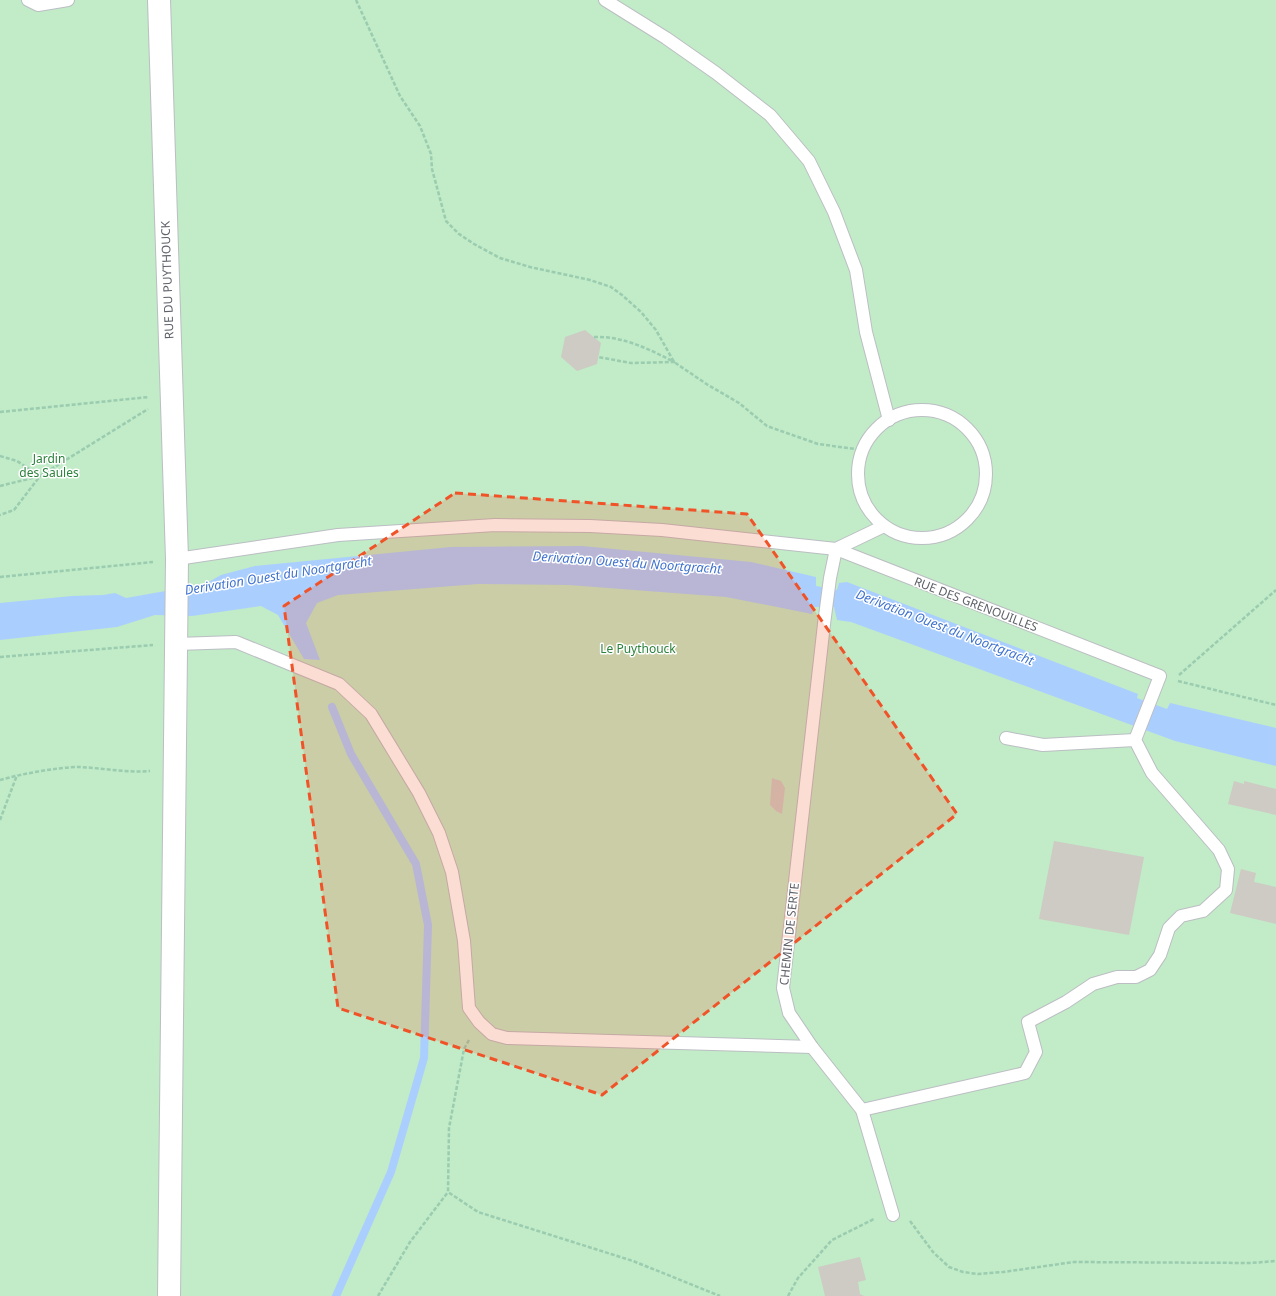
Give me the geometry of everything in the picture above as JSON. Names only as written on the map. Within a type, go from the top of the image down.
[{"type":"street","name":"RUE DU PUYTHOUCK","points":[[159,0],[177,566],[169,1296]]},
{"type":"lane","points":[[28,0],[38,5],[68,0]]},
{"type":"lane","points":[[605,0],[678,46],[770,115],[809,161],[834,212],[856,270],[866,332],[889,420]]},
{"type":"lane","points":[[924,411],[940,413],[959,422],[974,437],[980,446],[986,467],[985,488],[977,508],[964,523],[945,534],[930,538],[914,538],[903,536],[884,526],[870,510],[861,492],[859,471],[863,450],[874,433],[889,420],[909,412],[924,411]]},
{"type":"lane","name":"RUE DES GRENOUILLES","points":[[177,566],[338,535],[495,525],[635,528],[836,550],[1160,676],[1136,737]]},
{"type":"lane","points":[[836,550],[884,526]]},
{"type":"lane","name":"CHEMIN DE SERTE","points":[[836,550],[830,578],[824,624],[782,988],[789,1012],[812,1047],[862,1110],[893,1216]]},
{"type":"lane","points":[[177,634],[236,642],[340,684],[371,714],[419,793],[439,833],[452,872],[455,887],[464,940],[469,1008],[479,1022],[492,1034],[507,1038],[812,1047]]},
{"type":"lane","points":[[862,1110],[1025,1073],[1036,1052],[1028,1022],[1066,1002],[1093,984],[1117,977],[1136,978],[1150,970],[1160,955],[1169,928],[1181,916],[1203,911],[1226,890],[1228,869],[1219,850],[1152,773],[1136,737],[1043,745],[1006,738]]},
{"type":"path","points":[[356,0],[400,96],[420,126],[431,154],[432,169],[446,221],[459,234],[500,258],[530,268],[590,280],[610,287],[622,295],[641,312],[656,330],[674,362]]},
{"type":"path","points":[[594,337],[608,337],[631,342],[674,362],[708,385],[739,403],[767,426],[818,444],[863,450]]},
{"type":"path","points":[[598,357],[631,363],[674,362]]},
{"type":"path","points":[[0,412],[171,395]]},
{"type":"path","points":[[0,486],[40,476],[80,452],[121,424],[171,395]]},
{"type":"path","points":[[0,456],[17,460],[40,476]]},
{"type":"path","points":[[0,515],[14,510],[40,476]]},
{"type":"path","points":[[0,577],[177,566]]},
{"type":"path","points":[[1276,590],[1173,680],[1276,705]]},
{"type":"path","points":[[0,657],[72,650],[177,634]]},
{"type":"path","points":[[0,780],[17,775],[78,767],[135,772],[174,769]]},
{"type":"path","points":[[0,820],[17,775]]},
{"type":"path","points":[[378,1296],[410,1242],[448,1192],[449,1128],[464,1049],[479,1022]]},
{"type":"path","points":[[448,1192],[478,1212],[633,1261],[720,1296]]},
{"type":"path","points":[[788,1296],[798,1278],[832,1240],[870,1219],[893,1216],[911,1222],[933,1252],[949,1267],[963,1272],[978,1274],[1074,1262],[1251,1263],[1276,1261]]},
{"type":"highlighted area","points":[[455,493],[747,514],[957,814],[602,1095],[338,1008],[284,606]]},
{"type":"green space","name":"Le Puythouck","points":[[0,0],[1276,0],[1276,1296],[0,1296]]},
{"type":"water","name":"Derivation Ouest du Noortgracht","points":[[582,546],[751,562],[816,577],[816,586],[837,590],[839,583],[847,582],[1138,694],[1137,698],[1167,709],[1170,703],[1276,728],[1276,766],[1175,741],[851,622],[837,620],[834,607],[814,607],[812,614],[726,597],[569,585],[478,584],[338,595],[317,603],[306,623],[320,660],[304,659],[278,615],[261,606],[192,616],[155,615],[117,627],[0,640],[0,603],[115,593],[126,598],[205,584],[221,575],[255,566],[451,547]]},
{"type":"building","points":[[585,330],[601,343],[597,364],[577,371],[561,357],[565,337]]},
{"type":"building","points":[[772,778],[781,781],[785,788],[782,814],[770,805]]},
{"type":"building","points":[[1234,781],[1244,784],[1244,781],[1276,789],[1276,815],[1228,804]]},
{"type":"building","points":[[1054,841],[1144,857],[1129,935],[1039,919]]},
{"type":"building","points":[[1241,869],[1256,873],[1254,882],[1276,887],[1276,924],[1230,913]]},
{"type":"building","points":[[860,1257],[866,1280],[858,1282],[860,1294],[864,1296],[825,1296],[818,1267]]},
{"type":"waterway","points":[[332,707],[351,754],[416,864],[428,925],[424,1058],[391,1172],[336,1296]]},
{"type":"park label","name":"Jardin des Saules","points":[[49,465]]}]
